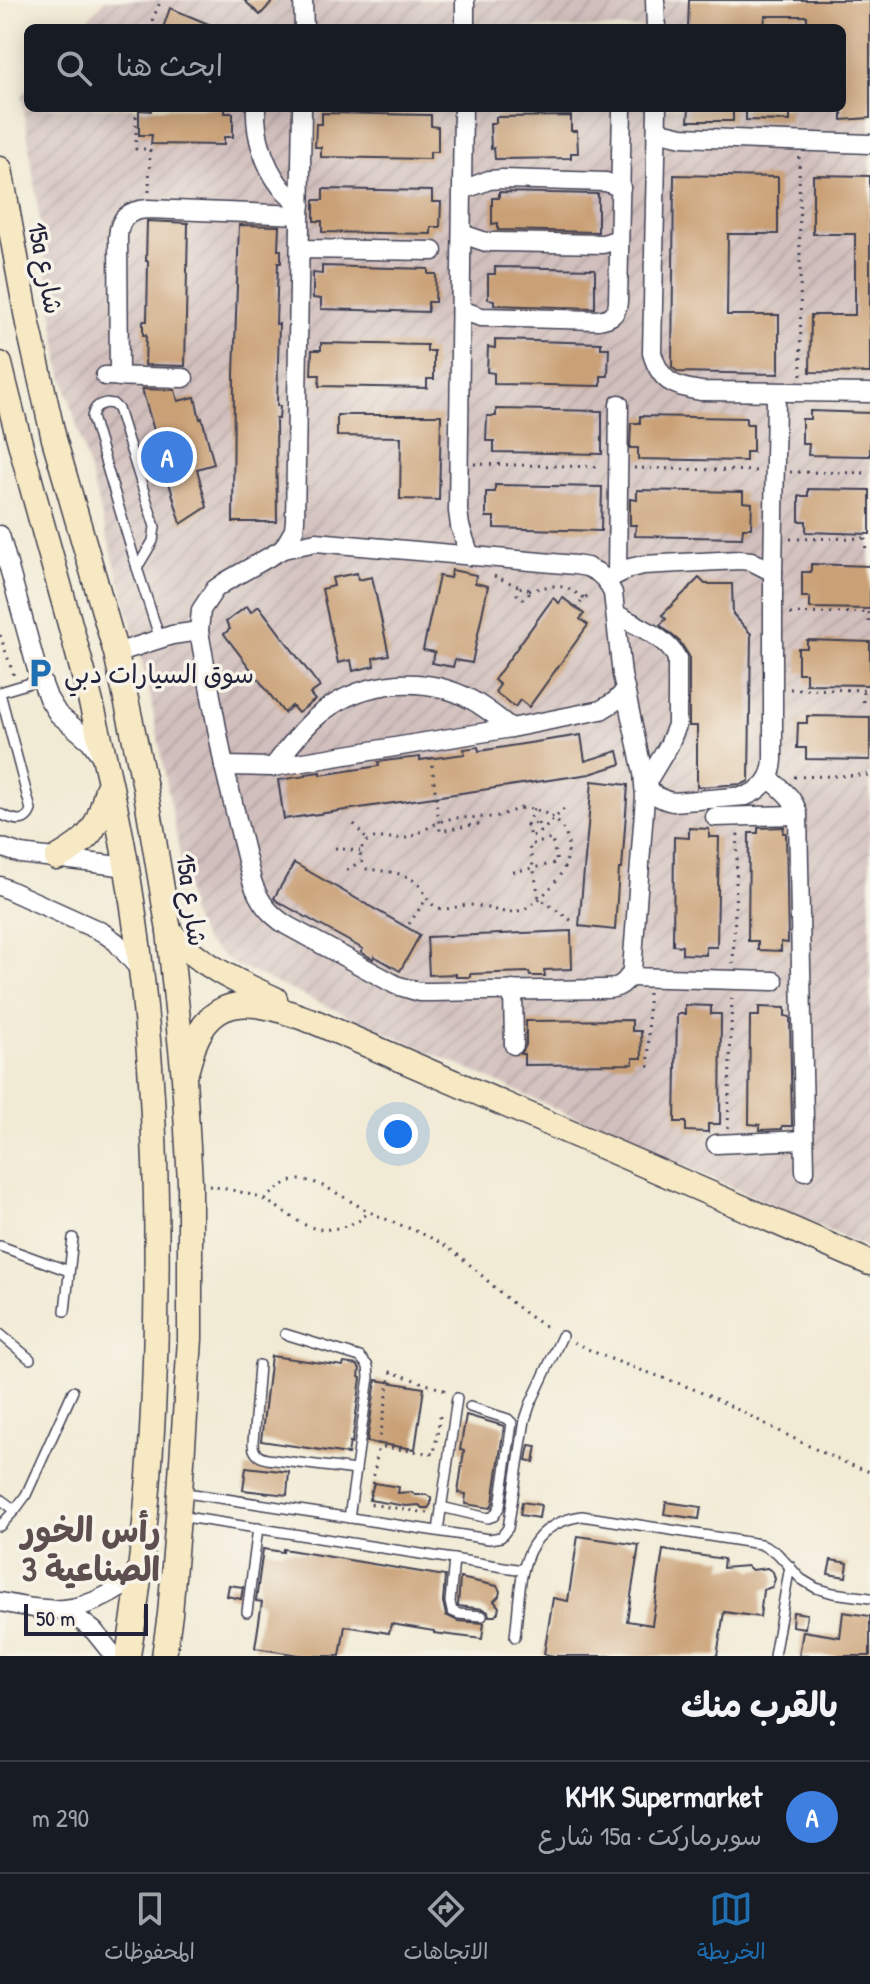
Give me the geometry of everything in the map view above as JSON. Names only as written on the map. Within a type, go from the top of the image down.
[{"type":"main road","name":"15a شارع","points":[[0,169],[28,324],[54,439],[116,653],[145,787],[169,931],[184,1078],[190,1182],[190,1339],[170,1614],[164,1656]]},
{"type":"main road","points":[[0,364],[81,661],[107,772],[127,867],[148,1034],[158,1239],[155,1408],[140,1575],[128,1656]]},
{"type":"main road","points":[[57,858],[88,837],[102,811],[107,772]]},
{"type":"main road","points":[[127,867],[143,878],[150,890],[171,1043],[184,1078]]},
{"type":"main road","points":[[169,931],[204,963],[315,1022]]},
{"type":"main road","points":[[184,1078],[197,1038],[213,1016],[238,1004],[265,1005],[315,1022],[870,1263]]},
{"type":"main road","points":[[155,1408],[160,1441],[150,1607],[160,1617],[170,1614]]},
{"type":"street","points":[[465,0],[465,24]]},
{"type":"street","points":[[655,0],[656,24]]},
{"type":"street","points":[[256,112],[260,145],[269,168],[300,210]]},
{"type":"street","points":[[283,549],[294,530],[295,520],[302,112]]},
{"type":"street","points":[[467,112],[458,511],[470,556]]},
{"type":"street","points":[[461,310],[491,318],[598,320],[610,318],[615,313],[618,302],[621,188],[620,112]]},
{"type":"street","points":[[657,112],[652,353],[663,377],[674,385],[701,391],[870,393]]},
{"type":"street","points":[[658,129],[682,137],[870,144]]},
{"type":"street","points":[[463,190],[489,180],[502,179],[606,182],[621,188]]},
{"type":"street","points":[[184,378],[112,376],[118,228],[122,219],[138,209],[300,210]]},
{"type":"street","points":[[462,234],[486,242],[603,244],[619,239]]},
{"type":"street","points":[[300,249],[433,251]]},
{"type":"street","points":[[645,785],[657,797],[673,802],[746,796],[763,786],[769,778],[773,760],[776,401]]},
{"type":"street","points":[[619,404],[613,593],[625,691],[645,785],[632,963],[638,977]]},
{"type":"street","points":[[0,535],[40,680],[48,698],[58,714],[90,741],[107,772]]},
{"type":"street","points":[[773,572],[751,561],[739,560],[643,565],[612,577],[587,567],[316,542],[283,549],[215,589],[201,610],[199,631],[224,766],[252,881],[264,907],[274,917],[407,989],[431,992],[612,989],[638,977],[774,981]]},
{"type":"street","points":[[616,614],[664,642],[677,658],[677,725],[645,785]]},
{"type":"street","points":[[116,653],[199,631]]},
{"type":"street","points":[[273,767],[314,719],[331,706],[368,689],[389,685],[430,686],[450,691],[469,698],[511,728]]},
{"type":"street","points":[[224,766],[273,767],[511,728],[601,710],[625,691]]},
{"type":"street","points":[[769,778],[789,796],[798,815],[805,1171]]},
{"type":"street","points":[[715,817],[798,815]]},
{"type":"street","points":[[0,847],[21,854],[127,867]]},
{"type":"street","points":[[0,886],[102,932],[116,942],[141,971]]},
{"type":"street","points":[[513,990],[514,1045]]},
{"type":"street","points":[[716,1144],[804,1140]]},
{"type":"street","points":[[0,1602],[38,1609],[66,1609],[105,1596],[140,1575]]},
{"type":"street","points":[[66,1609],[94,1631],[114,1656]]},
{"type":"lane","points":[[137,568],[153,541],[155,527],[118,409],[106,403],[99,405],[92,417],[137,568],[160,639]]},
{"type":"lane","points":[[0,814],[21,821],[31,810],[0,692],[40,680]]},
{"type":"lane","points":[[65,1311],[73,1238]]},
{"type":"lane","points":[[0,1246],[69,1271]]},
{"type":"lane","points":[[0,1334],[30,1359]]},
{"type":"lane","points":[[285,1334],[360,1357],[368,1366],[349,1518]]},
{"type":"lane","points":[[179,1504],[349,1518],[495,1539],[505,1534],[509,1523],[525,1420],[562,1336]]},
{"type":"lane","points":[[259,1365],[253,1443],[256,1455],[356,1470]]},
{"type":"lane","points":[[0,1526],[30,1486],[73,1391]]},
{"type":"lane","points":[[438,1531],[457,1398]]},
{"type":"lane","points":[[440,1511],[488,1518],[494,1516],[500,1506],[512,1423],[470,1407]]},
{"type":"lane","points":[[0,1499],[15,1510]]},
{"type":"lane","points":[[179,1504],[258,1528],[523,1570]]},
{"type":"lane","points":[[515,1637],[523,1570],[531,1547],[549,1527],[565,1519],[582,1516],[760,1544],[777,1553],[801,1579],[816,1588],[870,1598]]},
{"type":"lane","points":[[247,1612],[258,1528]]},
{"type":"lane","points":[[454,1559],[452,1611],[482,1616]]},
{"type":"lane","points":[[774,1656],[790,1566]]},
{"type":"path","points":[[151,24],[161,0]]},
{"type":"path","points":[[136,112],[136,149],[150,149],[149,194]]},
{"type":"path","points":[[799,141],[802,392]]},
{"type":"path","points":[[775,471],[870,473]]},
{"type":"path","points":[[773,539],[867,538],[866,553]]},
{"type":"path","points":[[529,591],[549,585],[568,587],[584,598]]},
{"type":"path","points":[[773,614],[869,612],[869,627]]},
{"type":"path","points":[[0,635],[18,687]]},
{"type":"path","points":[[773,689],[870,690]]},
{"type":"path","points":[[863,690],[863,702]]},
{"type":"path","points":[[429,741],[440,831],[478,824],[478,818]]},
{"type":"path","points":[[769,778],[870,775]]},
{"type":"path","points":[[521,808],[534,808],[555,818],[564,831],[568,856],[556,881],[530,907],[512,912],[467,905],[439,908],[411,879],[367,869],[361,861],[360,851],[365,842],[374,838],[409,838],[439,822],[453,818],[495,817],[521,808]]},
{"type":"path","points":[[534,808],[527,825],[530,837],[540,833],[564,809]]},
{"type":"path","points":[[527,825],[538,823],[540,833]]},
{"type":"path","points":[[354,824],[368,841]]},
{"type":"path","points":[[513,872],[533,869],[557,863],[552,839],[529,845],[533,869],[539,898],[572,921]]},
{"type":"path","points":[[335,848],[360,851]]},
{"type":"path","points":[[347,870],[361,861]]},
{"type":"path","points":[[409,924],[427,898]]},
{"type":"path","points":[[638,977],[649,1070]]},
{"type":"path","points":[[190,1182],[252,1195],[265,1200],[297,1222],[317,1229],[337,1229],[357,1222],[368,1211]]},
{"type":"path","points":[[440,1511],[369,1504],[391,1372],[444,1390],[442,1403]]},
{"type":"path","points":[[383,1447],[434,1454],[440,1416]]},
{"type":"shaded area","points":[[105,0],[870,0],[870,1249],[233,964],[205,942],[191,914],[148,684],[60,365],[24,112],[846,112],[846,24],[84,24]]},
{"type":"building","points":[[244,0],[274,0],[260,15]]},
{"type":"building","points":[[689,0],[870,0],[870,118],[842,120],[842,112],[846,112],[846,24],[807,24],[807,16],[765,16],[764,24],[688,24]]},
{"type":"building","points":[[170,8],[208,24],[164,24]]},
{"type":"building","points":[[139,112],[233,113],[233,137],[224,137],[224,145],[151,144],[152,135],[139,135]]},
{"type":"building","points":[[689,112],[733,112],[733,121],[688,121]]},
{"type":"building","points":[[746,112],[790,112],[790,121],[746,120]]},
{"type":"building","points":[[322,113],[431,115],[431,126],[438,127],[438,152],[430,152],[430,159],[321,157],[321,147],[315,147],[316,124],[322,124]]},
{"type":"building","points":[[571,116],[571,131],[577,131],[578,153],[571,153],[571,158],[495,159],[494,148],[491,149],[490,123],[496,123],[496,117]]},
{"type":"building","points":[[674,175],[778,177],[778,234],[728,234],[727,315],[779,315],[779,374],[678,372],[672,367]]},
{"type":"building","points":[[813,175],[870,176],[870,373],[810,372],[811,315],[855,315],[855,234],[813,234]]},
{"type":"building","points":[[323,189],[432,191],[432,202],[441,202],[440,227],[431,227],[431,234],[322,232],[322,221],[314,221],[314,200],[323,200]]},
{"type":"building","points":[[499,192],[598,194],[598,232],[498,230],[498,223],[492,224],[492,198],[499,198]]},
{"type":"building","points":[[147,221],[188,223],[185,366],[145,365],[143,321],[147,321]]},
{"type":"building","points":[[239,225],[279,226],[277,522],[233,522]]},
{"type":"building","points":[[322,266],[428,269],[428,274],[436,274],[435,302],[428,302],[428,312],[321,309],[321,299],[313,298],[313,273],[322,274]]},
{"type":"building","points":[[495,267],[595,269],[595,308],[494,305],[494,300],[488,299],[488,274],[495,274]]},
{"type":"building","points":[[495,340],[601,343],[601,348],[609,348],[608,376],[601,376],[601,386],[494,384],[494,373],[487,372],[488,347],[495,348]]},
{"type":"building","points":[[321,343],[427,345],[427,351],[434,351],[434,379],[427,379],[427,388],[319,386],[320,375],[311,375],[312,350],[321,350]]},
{"type":"building","points":[[142,389],[175,390],[178,401],[195,397],[202,418],[214,464],[197,469],[207,507],[181,524]]},
{"type":"building","points":[[496,409],[602,411],[602,454],[494,452],[494,441],[486,441],[487,416],[496,416]]},
{"type":"building","points":[[810,411],[870,413],[870,456],[808,455],[809,444],[802,444],[802,419],[810,419]]},
{"type":"building","points":[[337,415],[441,415],[439,500],[400,499],[401,437],[337,436]]},
{"type":"building","points":[[640,416],[746,418],[746,424],[753,424],[753,452],[746,452],[746,461],[638,459],[638,448],[630,448],[631,423],[640,423]]},
{"type":"building","points":[[495,485],[602,487],[601,531],[494,528],[494,517],[486,517],[486,492],[495,492]]},
{"type":"building","points":[[808,489],[870,490],[870,534],[806,532],[806,521],[799,521],[799,496],[808,496]]},
{"type":"building","points":[[637,490],[743,492],[743,502],[752,503],[751,528],[743,528],[742,538],[635,536],[636,525],[630,525],[630,499],[637,500]]},
{"type":"building","points":[[811,564],[870,566],[870,609],[810,608],[810,597],[802,597],[802,572],[811,572]]},
{"type":"building","points":[[452,570],[476,575],[475,583],[488,586],[472,663],[455,660],[453,667],[432,663],[435,652],[423,650],[439,576],[450,578]]},
{"type":"building","points":[[357,573],[358,580],[372,577],[389,655],[373,658],[374,666],[353,671],[351,660],[338,663],[322,589],[334,586],[332,578]]},
{"type":"building","points":[[699,578],[705,584],[732,584],[733,614],[751,634],[749,781],[743,784],[697,787],[697,726],[689,726],[689,656],[680,642],[660,625],[666,619],[662,615]]},
{"type":"building","points":[[553,598],[559,603],[563,598],[584,614],[580,619],[588,625],[529,707],[520,700],[515,707],[495,692],[500,685],[494,680]]},
{"type":"building","points":[[247,606],[251,612],[259,606],[320,687],[310,694],[315,700],[298,713],[292,706],[284,713],[224,634],[230,629],[226,622]]},
{"type":"building","points":[[807,640],[870,642],[870,685],[806,684],[806,673],[798,673],[798,648],[807,648]]},
{"type":"building","points":[[807,716],[870,717],[870,760],[806,759],[806,748],[797,748],[798,723],[807,723]]},
{"type":"building","points":[[581,735],[585,761],[618,751],[621,764],[590,774],[284,819],[278,780],[379,766],[378,762],[392,760],[465,754],[464,749],[478,747],[479,751]]},
{"type":"building","points":[[592,781],[628,785],[615,930],[579,926]]},
{"type":"building","points":[[784,827],[788,943],[781,942],[781,951],[758,950],[758,941],[748,941],[749,833],[758,833],[758,828]]},
{"type":"building","points":[[689,828],[709,829],[709,837],[719,837],[717,947],[706,947],[706,955],[682,954],[682,946],[673,945],[674,837],[689,838]]},
{"type":"building","points":[[294,863],[420,935],[400,971],[374,956],[373,959],[361,952],[363,949],[274,898]]},
{"type":"building","points":[[571,931],[572,969],[544,970],[545,976],[530,976],[529,972],[470,974],[470,977],[429,975],[427,937]]},
{"type":"building","points":[[685,1005],[711,1006],[711,1014],[721,1014],[720,1124],[708,1124],[708,1132],[686,1131],[686,1122],[675,1122],[677,1014],[685,1014]]},
{"type":"building","points":[[759,1007],[785,1008],[785,1016],[790,1017],[792,1126],[782,1126],[782,1129],[760,1130],[760,1125],[749,1124],[750,1016],[759,1016]]},
{"type":"building","points":[[632,1020],[632,1031],[641,1031],[642,1058],[633,1058],[633,1064],[524,1065],[524,1054],[521,1054],[526,1045],[526,1021]]},
{"type":"building","points":[[271,1356],[343,1366],[344,1363],[357,1365],[361,1378],[348,1454],[261,1441]]},
{"type":"building","points":[[376,1380],[424,1388],[415,1449],[367,1442]]},
{"type":"building","points":[[466,1415],[504,1426],[490,1508],[465,1504],[466,1494],[458,1493]]},
{"type":"building","points":[[529,1445],[537,1446],[534,1462],[526,1460]]},
{"type":"building","points":[[246,1467],[289,1472],[287,1495],[243,1490]]},
{"type":"building","points":[[374,1483],[399,1487],[398,1493],[427,1495],[431,1498],[431,1504],[428,1508],[422,1508],[419,1505],[369,1500]]},
{"type":"building","points":[[522,1502],[541,1505],[539,1518],[520,1515]]},
{"type":"building","points":[[666,1502],[701,1507],[699,1519],[664,1514]]},
{"type":"building","points":[[578,1536],[639,1545],[627,1621],[652,1625],[663,1550],[724,1559],[723,1568],[767,1568],[773,1572],[775,1579],[772,1587],[763,1590],[760,1617],[724,1612],[717,1656],[544,1654],[553,1598],[568,1601]]},
{"type":"building","points":[[263,1549],[283,1552],[283,1549],[445,1576],[443,1602],[446,1615],[458,1621],[484,1623],[482,1639],[391,1624],[389,1633],[345,1626],[340,1656],[305,1656],[255,1648],[262,1602],[256,1601]]},
{"type":"building","points":[[831,1560],[848,1563],[846,1577],[828,1574]]},
{"type":"building","points":[[460,1578],[497,1586],[499,1596],[494,1601],[499,1607],[495,1616],[489,1616],[483,1609],[458,1606]]},
{"type":"building","points":[[229,1585],[243,1587],[241,1599],[227,1596]]},
{"type":"building","points":[[793,1612],[807,1614],[805,1628],[792,1626]]},
{"type":"building","points":[[843,1612],[870,1616],[870,1656],[799,1656],[803,1631],[840,1637]]},
{"type":"place","name":"KMK Supermarket","points":[[167,457]]},
{"type":"place","name":"سوق السيارات دبي","points":[[40,673]]},
{"type":"district","name":"رأس الخور الصناعية 3","points":[[91,1550]]}]
